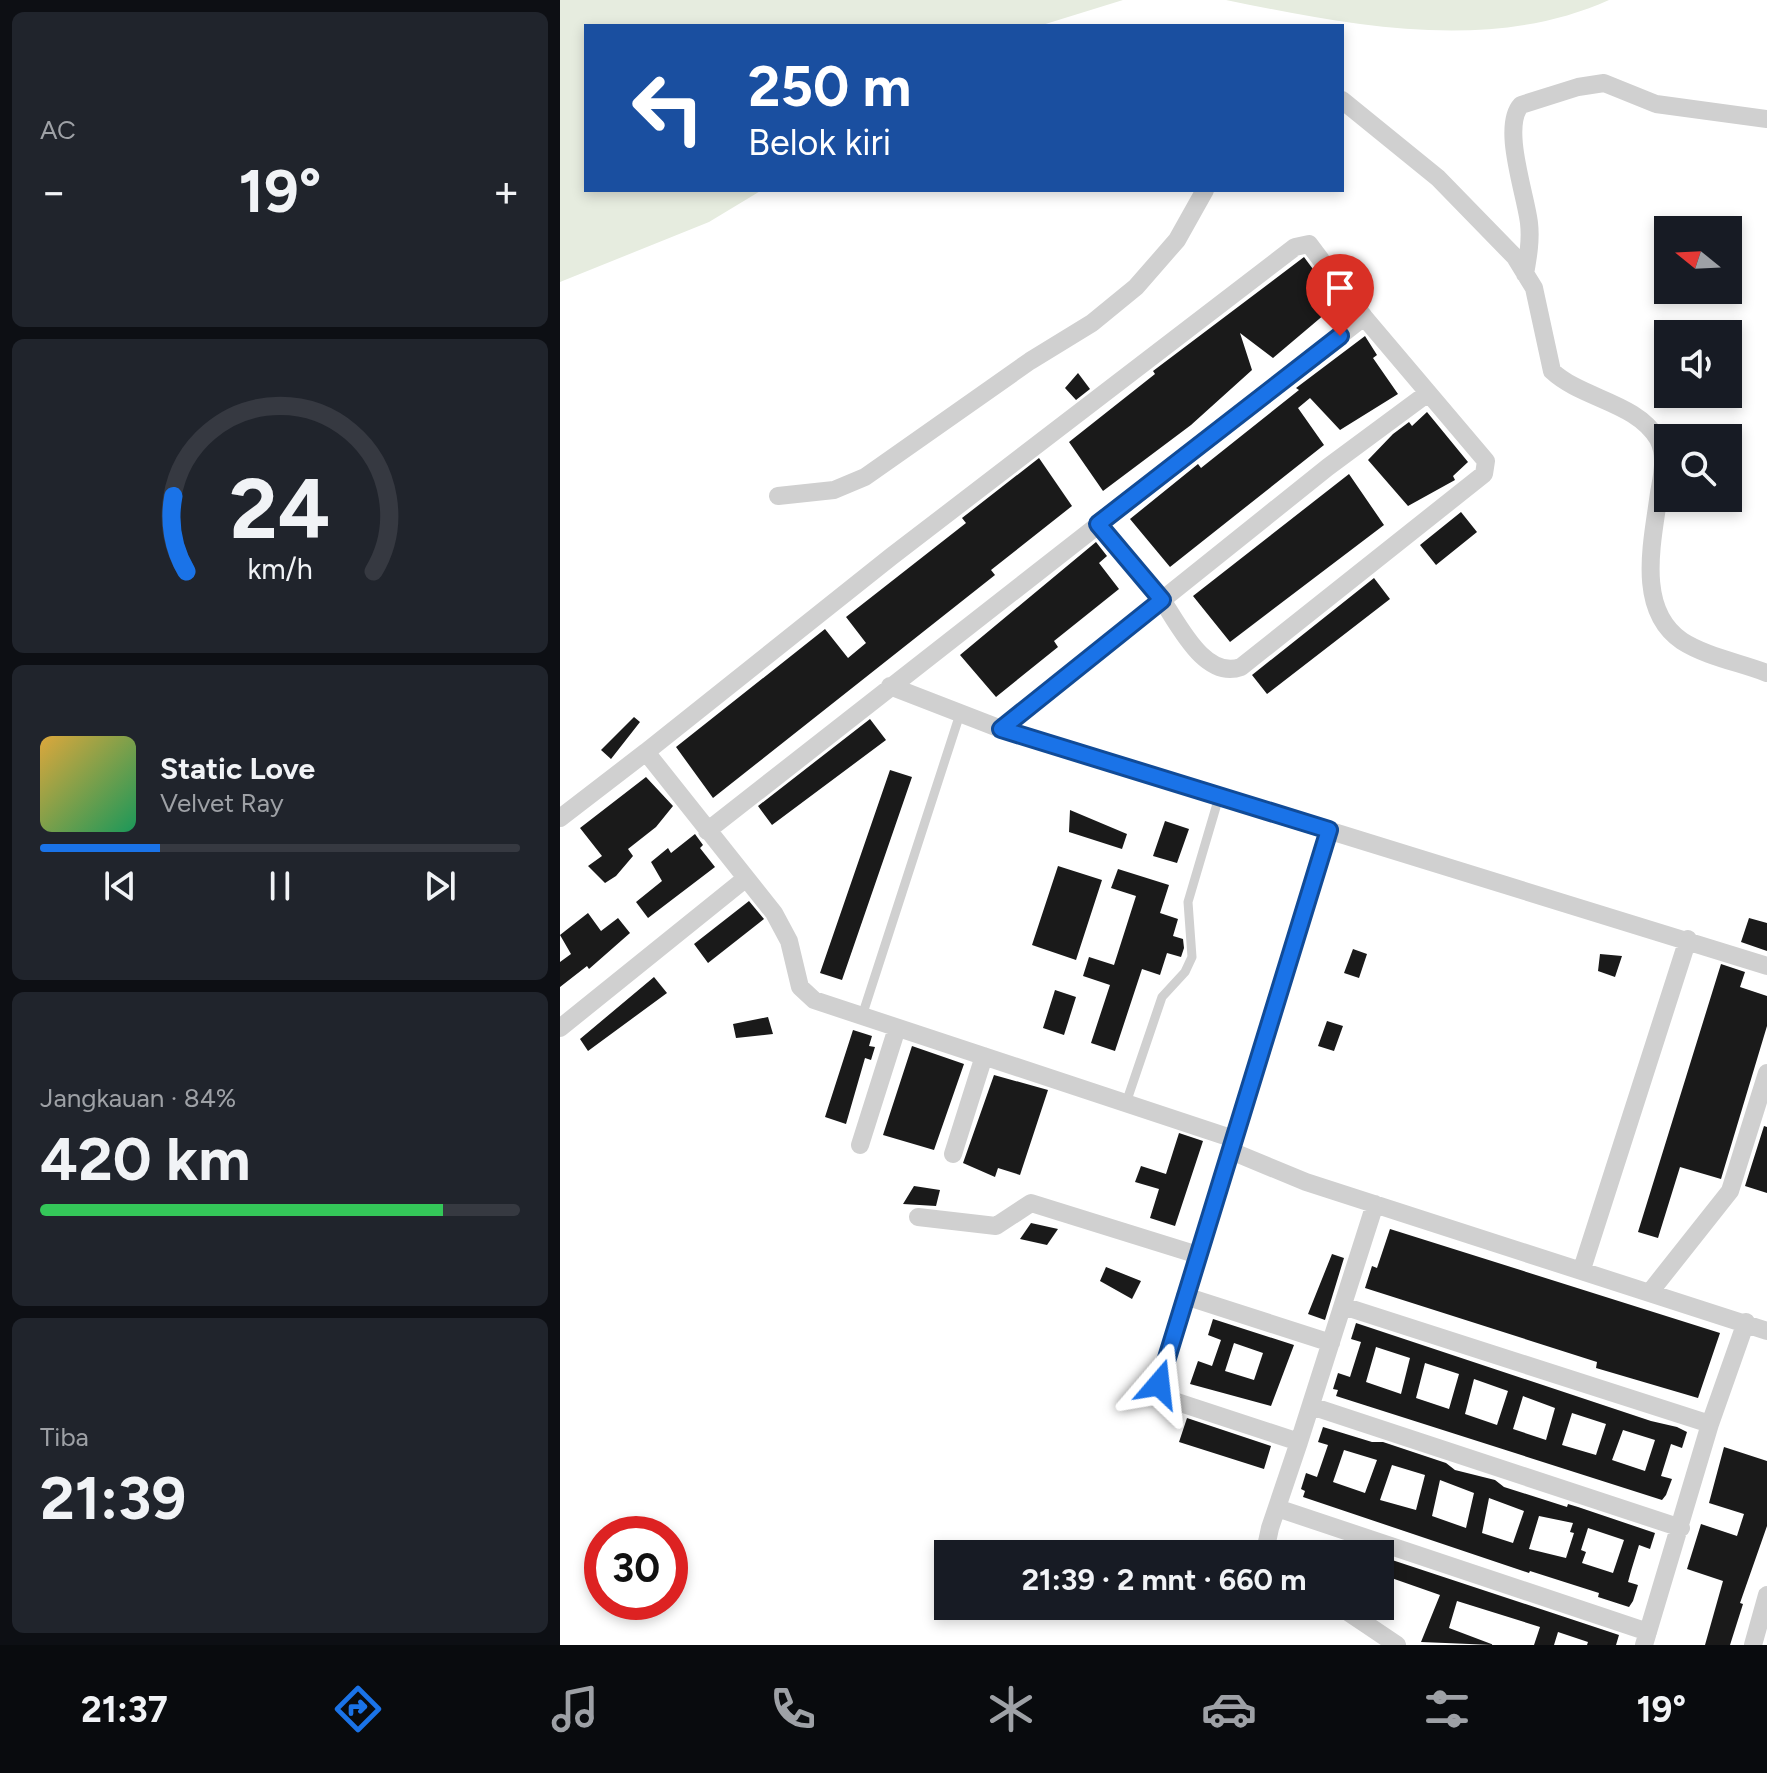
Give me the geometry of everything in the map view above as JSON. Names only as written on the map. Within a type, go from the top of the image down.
[{"type":"street","points":[[1525,274],[1529,220],[1513,132],[1521,105],[1578,87],[1604,83],[1656,104],[1767,119]]},
{"type":"street","points":[[1344,102],[1438,178],[1492,230],[1534,288],[1552,371],[1568,383],[1638,418],[1658,440],[1663,467],[1650,560],[1654,602],[1663,624],[1683,642],[1767,673]]},
{"type":"street","points":[[778,496],[834,490],[865,477],[1030,361],[1092,323],[1136,287],[1177,240],[1204,192]]},
{"type":"street","points":[[560,818],[892,556],[1295,247],[1305,243],[1313,247],[1364,317],[1486,461],[1484,474],[1476,484],[1241,667],[1226,670],[1215,666],[1189,641],[1162,600],[1098,524]]},
{"type":"street","points":[[707,831],[1364,317]]},
{"type":"street","points":[[1001,729],[1328,467],[1428,393]]},
{"type":"street","points":[[890,686],[1001,729],[1688,939],[1767,966]]},
{"type":"street","points":[[646,752],[782,928],[789,941],[800,987],[807,995],[1126,1103],[1232,1145],[1306,1182],[1767,1331]]},
{"type":"street","points":[[1299,1442],[1190,1409],[1163,1396],[1159,1384],[1329,830]]},
{"type":"street","points":[[560,1028],[745,879]]},
{"type":"street","points":[[1582,1269],[1688,939]]},
{"type":"street","points":[[860,1145],[897,1028]]},
{"type":"street","points":[[953,1154],[984,1056]]},
{"type":"street","points":[[1650,1292],[1730,1191],[1767,1073]]},
{"type":"street","points":[[918,1217],[996,1226],[1027,1204],[1036,1204],[1198,1255]]},
{"type":"street","points":[[1268,1540],[1375,1204]]},
{"type":"street","points":[[1185,1296],[1331,1343]]},
{"type":"street","points":[[1343,1306],[1710,1424]]},
{"type":"street","points":[[1277,1508],[1646,1639],[1710,1424],[1746,1322]]},
{"type":"street","points":[[1311,1406],[1681,1528]]},
{"type":"street","points":[[1753,1645],[1767,1595]]},
{"type":"street","points":[[1360,1620],[1397,1645]]},
{"type":"lane","points":[[862,1016],[960,714]]},
{"type":"lane","points":[[1126,1103],[1162,997],[1168,986],[1181,977],[1192,957],[1188,902],[1219,797]]},
{"type":"shaded area","points":[[560,0],[1123,0],[1045,24],[584,24],[584,192],[759,192],[709,222],[560,282]]},
{"type":"shaded area","points":[[1226,0],[1609,0],[1563,17],[1516,26],[1419,30],[1321,18]]},
{"type":"building","points":[[1304,257],[1338,303],[1273,358],[1240,333],[1252,370],[1191,425],[1103,491],[1069,442],[1155,374],[1153,371]]},
{"type":"building","points":[[1365,336],[1377,355],[1373,358],[1398,394],[1340,430],[1310,398],[1298,408],[1324,445],[1170,567],[1130,519],[1198,464],[1201,468],[1299,390],[1296,388]]},
{"type":"building","points":[[1078,373],[1090,389],[1076,400],[1065,388]]},
{"type":"building","points":[[1427,412],[1468,462],[1453,476],[1455,480],[1408,506],[1368,460],[1393,434],[1409,422],[1412,426]]},
{"type":"building","points":[[1039,458],[1072,506],[991,570],[995,575],[713,798],[676,747],[825,629],[848,658],[866,643],[846,617],[966,523],[962,518]]},
{"type":"building","points":[[1349,474],[1384,525],[1230,642],[1193,596]]},
{"type":"building","points":[[1461,512],[1477,532],[1436,565],[1420,545]]},
{"type":"building","points":[[1096,542],[1107,556],[1099,563],[1119,589],[1054,641],[1058,647],[996,697],[960,655]]},
{"type":"building","points":[[1374,578],[1390,599],[1267,694],[1252,675]]},
{"type":"building","points":[[634,717],[640,722],[611,759],[601,750]]},
{"type":"building","points":[[870,719],[886,740],[772,825],[758,806]]},
{"type":"building","points":[[890,770],[912,777],[842,980],[820,973]]},
{"type":"building","points":[[646,777],[673,806],[656,827],[628,849],[633,856],[616,876],[605,883],[588,866],[602,856],[580,828]]},
{"type":"building","points":[[1070,810],[1127,834],[1122,849],[1069,832]]},
{"type":"building","points":[[1165,821],[1189,829],[1177,863],[1153,856]]},
{"type":"building","points":[[695,834],[703,845],[700,848],[715,867],[648,918],[636,902],[662,881],[651,862],[668,848],[671,853]]},
{"type":"building","points":[[1058,866],[1102,880],[1076,960],[1032,945]]},
{"type":"building","points":[[1118,869],[1169,885],[1160,913],[1178,919],[1173,936],[1183,939],[1184,948],[1181,957],[1167,953],[1160,975],[1142,969],[1115,1051],[1091,1043],[1110,985],[1083,976],[1089,957],[1114,965],[1136,896],[1111,888]]},
{"type":"building","points":[[749,901],[764,919],[708,963],[694,944]]},
{"type":"building","points":[[588,913],[601,931],[618,918],[630,933],[589,969],[587,966],[560,987],[560,962],[571,954],[560,935]]},
{"type":"building","points":[[1749,918],[1767,923],[1767,951],[1741,942]]},
{"type":"building","points":[[1353,949],[1367,954],[1359,978],[1344,973]]},
{"type":"building","points":[[1600,954],[1622,956],[1615,977],[1598,971]]},
{"type":"building","points":[[1721,964],[1745,972],[1740,987],[1767,996],[1767,1026],[1721,1179],[1680,1167],[1658,1238],[1638,1232]]},
{"type":"building","points":[[654,977],[667,993],[588,1051],[580,1039]]},
{"type":"building","points":[[1055,990],[1076,997],[1064,1035],[1043,1028]]},
{"type":"building","points":[[768,1017],[773,1034],[736,1038],[733,1024]]},
{"type":"building","points":[[1327,1021],[1343,1026],[1334,1051],[1318,1046]]},
{"type":"building","points":[[853,1030],[872,1036],[869,1046],[875,1047],[871,1060],[865,1058],[846,1124],[825,1117]]},
{"type":"building","points":[[912,1046],[964,1064],[934,1150],[883,1135]]},
{"type":"building","points":[[994,1075],[1048,1090],[1020,1175],[998,1168],[995,1177],[963,1163]]},
{"type":"building","points":[[1764,1126],[1767,1127],[1767,1193],[1745,1186]]},
{"type":"building","points":[[1179,1133],[1203,1141],[1175,1226],[1150,1218],[1159,1189],[1135,1182],[1141,1166],[1166,1174]]},
{"type":"building","points":[[914,1186],[940,1190],[936,1206],[903,1204]]},
{"type":"building","points":[[1031,1223],[1058,1229],[1047,1245],[1020,1239]]},
{"type":"building","points":[[1390,1229],[1720,1333],[1698,1398],[1596,1368],[1597,1362],[1365,1288],[1372,1266],[1377,1268]]},
{"type":"building","points":[[1332,1254],[1344,1258],[1325,1320],[1308,1314]]},
{"type":"building","points":[[1106,1267],[1141,1281],[1132,1299],[1100,1281]]},
{"type":"building","points":[[1213,1319],[1294,1345],[1271,1406],[1190,1384],[1198,1361],[1212,1366],[1221,1340],[1208,1335]],"holes":[[[1234,1343],[1263,1353],[1254,1380],[1225,1371]]]},
{"type":"building","points":[[1356,1323],[1677,1427],[1687,1432],[1682,1448],[1671,1444],[1661,1476],[1672,1479],[1666,1495],[1662,1500],[1336,1396],[1338,1390],[1333,1389],[1338,1373],[1350,1377],[1361,1342],[1351,1339]],"holes":[[[1376,1347],[1410,1358],[1401,1394],[1366,1382]],[[1425,1363],[1459,1374],[1449,1409],[1416,1398]],[[1474,1379],[1508,1391],[1497,1425],[1465,1414]],[[1523,1396],[1555,1408],[1546,1440],[1513,1429]],[[1572,1413],[1606,1424],[1596,1455],[1562,1445]],[[1623,1430],[1655,1440],[1645,1471],[1612,1460]]]},
{"type":"building","points":[[1187,1418],[1271,1446],[1264,1469],[1179,1442]]},
{"type":"building","points":[[1323,1427],[1372,1442],[1383,1442],[1446,1463],[1455,1470],[1495,1480],[1504,1487],[1567,1507],[1568,1504],[1578,1507],[1655,1533],[1650,1549],[1639,1545],[1628,1582],[1638,1585],[1633,1601],[1629,1607],[1598,1597],[1599,1593],[1529,1573],[1303,1497],[1305,1491],[1301,1489],[1306,1473],[1317,1477],[1328,1445],[1318,1442]],"holes":[[[1344,1450],[1377,1460],[1365,1493],[1333,1482]],[[1392,1465],[1425,1475],[1416,1510],[1380,1500]],[[1440,1480],[1474,1493],[1466,1528],[1432,1516]],[[1489,1498],[1524,1511],[1513,1543],[1482,1533]],[[1539,1516],[1573,1523],[1570,1532],[1574,1533],[1566,1558],[1529,1549]],[[1588,1528],[1624,1540],[1613,1573],[1582,1563],[1586,1552],[1581,1550]]]},
{"type":"building","points":[[1724,1447],[1767,1461],[1767,1526],[1740,1603],[1743,1604],[1730,1645],[1705,1645],[1723,1581],[1687,1569],[1701,1524],[1737,1536],[1744,1514],[1709,1503]]},
{"type":"building","points":[[1394,1561],[1619,1635],[1616,1645],[1587,1645],[1588,1642],[1558,1632],[1554,1645],[1534,1645],[1540,1627],[1457,1601],[1449,1628],[1494,1645],[1421,1642],[1440,1595],[1394,1579]]},
{"type":"route","points":[[1159,1384],[1285,984],[1329,830],[1001,729],[1162,600],[1098,524],[1340,336]]}]
